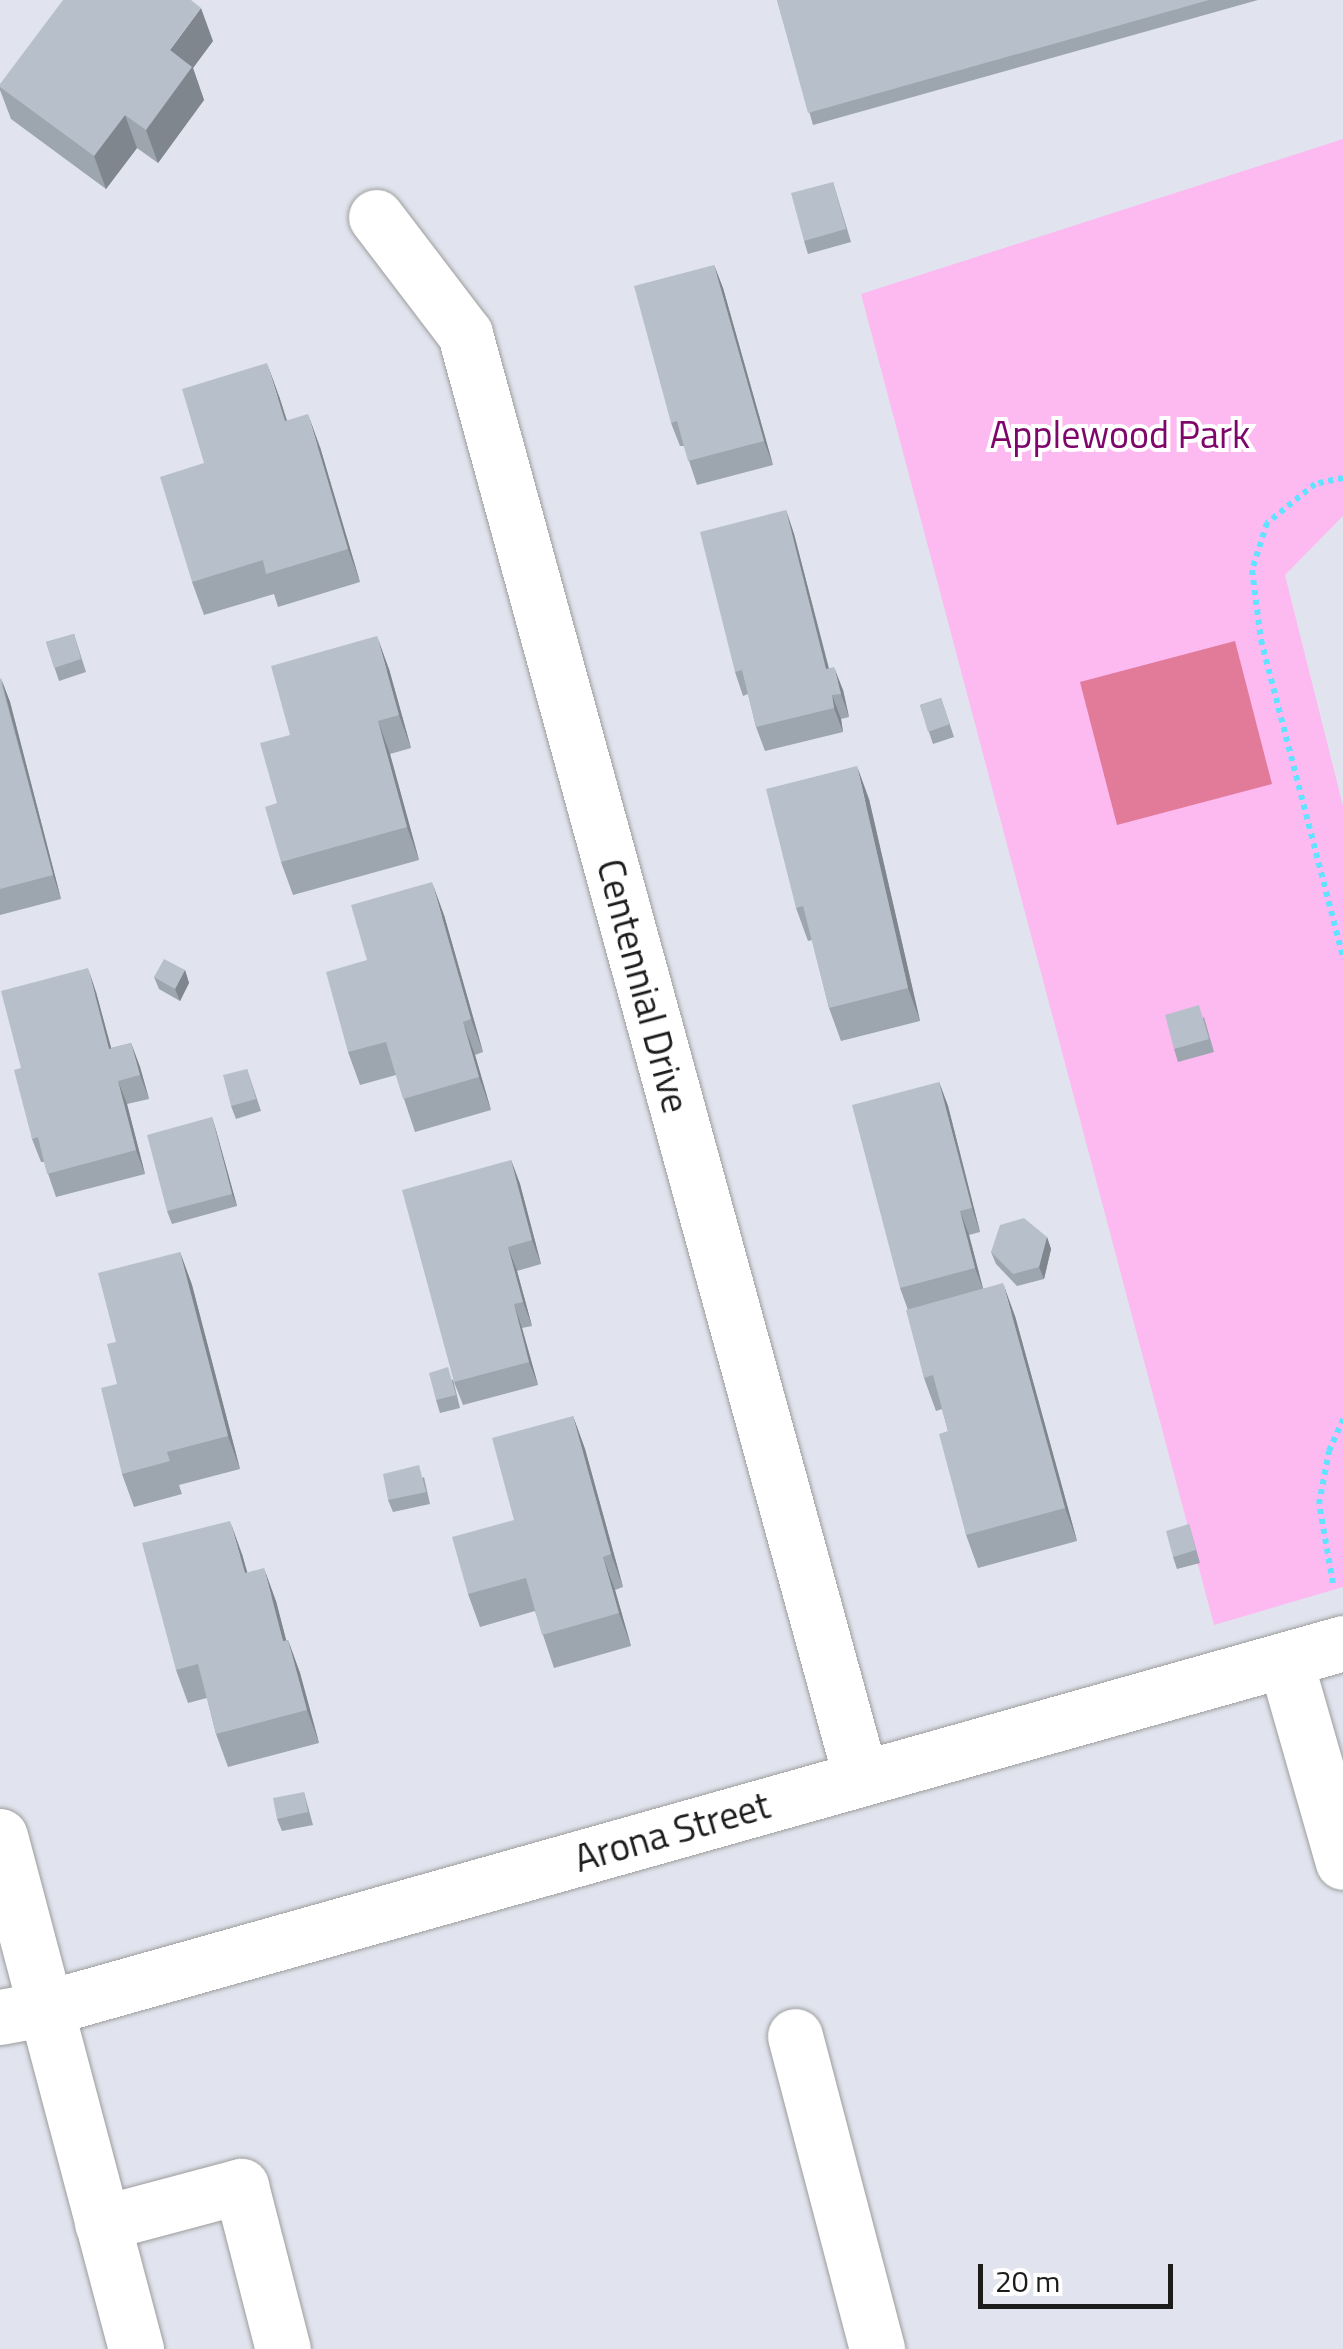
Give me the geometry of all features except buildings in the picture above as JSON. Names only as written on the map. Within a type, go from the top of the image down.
[{"type":"street","name":"Centennial Drive","points":[[376,217],[465,334],[861,1779]]},
{"type":"street","name":"Arona Street","points":[[22,2013],[1343,1643]]},
{"type":"street","points":[[1285,1660],[1343,1862]]},
{"type":"street","points":[[0,1836],[22,2013],[102,2223],[136,2349]]},
{"type":"street","points":[[795,2036],[877,2349]]},
{"type":"street","points":[[102,2223],[241,2186],[283,2349]]},
{"type":"path","points":[[1343,478],[1314,484],[1267,524],[1252,570],[1261,640],[1343,957]]},
{"type":"path","points":[[1334,1590],[1320,1504],[1329,1451],[1343,1418]]},
{"type":"green space","name":"Applewood Park","points":[[1343,139],[1343,516],[1285,575],[1343,806],[1343,1587],[1214,1625],[861,294]]},
{"type":"shaded area","points":[[1235,641],[1272,784],[1117,825],[1080,682]]}]
